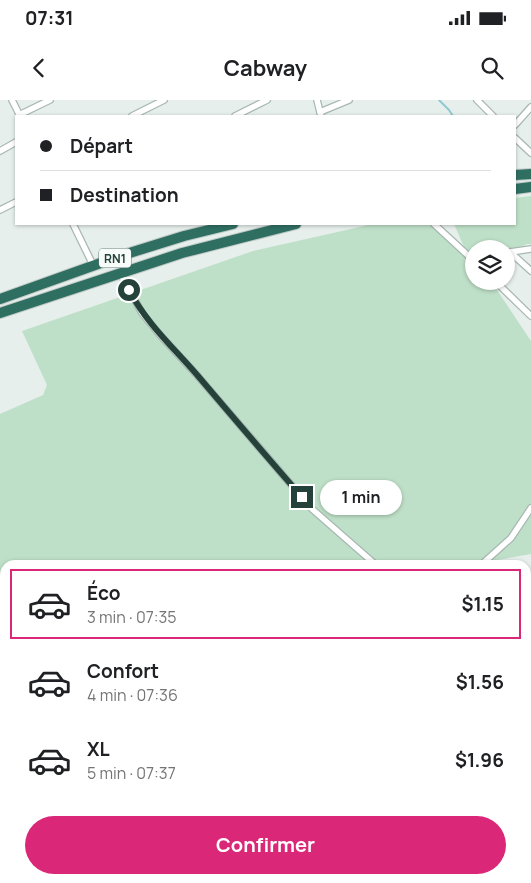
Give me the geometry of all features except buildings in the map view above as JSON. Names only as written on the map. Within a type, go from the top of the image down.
[{"type":"highway","points":[[516,175],[531,174]]},
{"type":"highway","points":[[516,189],[531,187]]},
{"type":"highway","name":"RN1","points":[[0,299],[93,265],[184,236],[229,225]]},
{"type":"highway","name":"RN1","points":[[0,313],[182,253],[292,225]]},
{"type":"street","points":[[12,100],[20,115]]},
{"type":"street","points":[[22,115],[50,100]]},
{"type":"street","points":[[134,115],[164,100]]},
{"type":"street","points":[[245,114],[267,100]]},
{"type":"street","points":[[317,100],[320,114],[349,100]]},
{"type":"street","points":[[477,100],[492,115]]},
{"type":"street","points":[[516,125],[531,107]]},
{"type":"street","points":[[516,139],[531,153]]},
{"type":"street","points":[[0,151],[15,143]]},
{"type":"street","points":[[0,210],[15,202]]},
{"type":"street","points":[[73,225],[93,265]]},
{"type":"street","points":[[435,225],[465,253]]},
{"type":"street","points":[[515,252],[531,249]]},
{"type":"street","points":[[515,259],[531,271]]},
{"type":"street","points":[[120,273],[142,313],[160,335],[191,368],[312,509],[370,560]]},
{"type":"street","points":[[504,290],[531,316]]},
{"type":"street","points":[[487,560],[511,538],[531,508]]},
{"type":"green space","points":[[531,196],[531,244],[515,250],[515,240],[465,240],[465,248],[454,225],[516,225],[516,198]]},
{"type":"green space","points":[[369,225],[431,225],[465,254],[465,290],[497,290],[531,341],[531,554],[497,560],[0,560],[0,414],[43,395],[47,385],[22,331],[253,251]]},
{"type":"waterway","points":[[439,100],[452,115]]},
{"type":"route","points":[[129,290],[142,313],[160,335],[302,497]]}]
